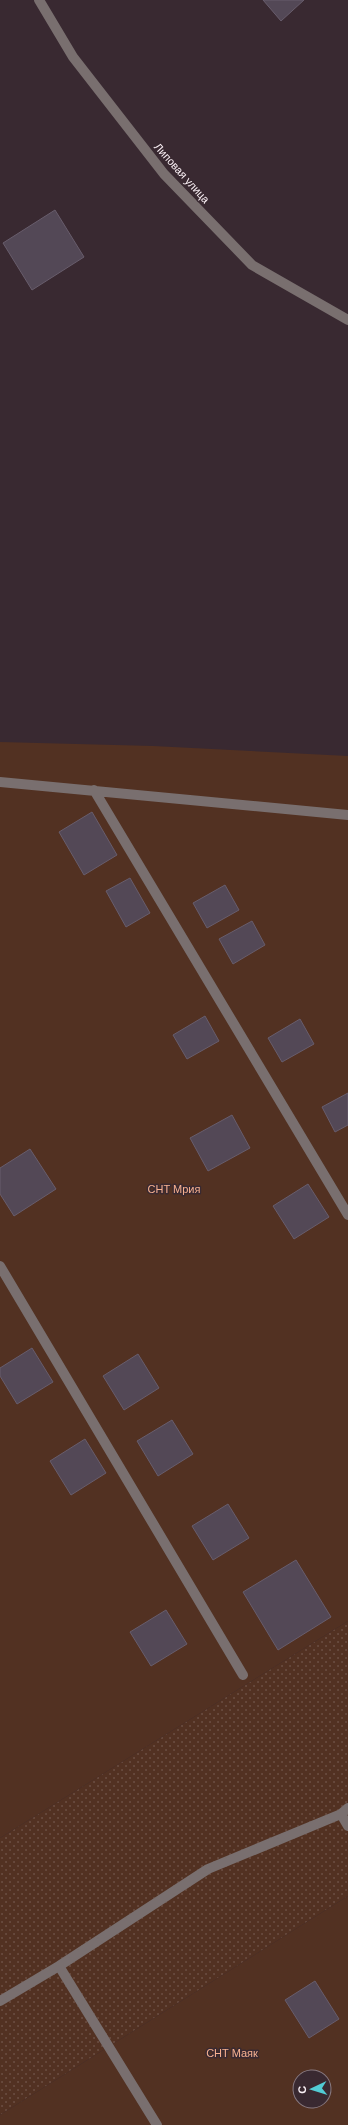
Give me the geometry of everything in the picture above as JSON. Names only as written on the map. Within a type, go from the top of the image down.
[{"type":"street","name":"Липовая улица","points":[[39,0],[73,57],[164,174],[252,265],[348,320]]},
{"type":"street","points":[[0,782],[348,815]]},
{"type":"street","points":[[94,790],[348,1215]]},
{"type":"street","points":[[0,1266],[244,1675]]},
{"type":"street","points":[[0,2002],[59,1966],[208,1869],[344,1811],[348,1826]]},
{"type":"street","points":[[59,1966],[157,2125]]},
{"type":"green space","name":"СНТ Мрия","points":[[0,742],[153,746],[348,756],[348,1621],[0,1838]]},
{"type":"green space","points":[[348,1621],[348,1896],[0,2115],[0,1838]]},
{"type":"green space","name":"СНТ Маяк","points":[[348,1896],[348,2125],[0,2125],[0,2115]]},
{"type":"building","points":[[263,0],[304,0],[281,21]]},
{"type":"building","points":[[55,210],[84,257],[32,290],[3,243]]},
{"type":"building","points":[[92,812],[117,855],[84,875],[59,832]]},
{"type":"building","points":[[130,878],[150,913],[126,927],[106,891]]},
{"type":"building","points":[[225,885],[239,910],[207,928],[193,903]]},
{"type":"building","points":[[252,921],[265,945],[233,964],[219,939]]},
{"type":"building","points":[[205,1016],[219,1041],[187,1059],[173,1035]]},
{"type":"building","points":[[300,1019],[314,1044],[282,1062],[268,1038]]},
{"type":"building","points":[[348,1093],[348,1125],[335,1132],[322,1107]]},
{"type":"building","points":[[232,1115],[250,1148],[208,1171],[190,1138]]},
{"type":"building","points":[[30,1149],[56,1189],[14,1216],[0,1194],[0,1168]]},
{"type":"building","points":[[308,1184],[329,1217],[294,1239],[273,1206]]},
{"type":"building","points":[[32,1348],[53,1382],[17,1404],[0,1376],[0,1368]]},
{"type":"building","points":[[138,1354],[159,1388],[124,1410],[103,1376]]},
{"type":"building","points":[[172,1420],[193,1454],[158,1476],[137,1441]]},
{"type":"building","points":[[85,1439],[106,1473],[71,1495],[50,1461]]},
{"type":"building","points":[[228,1504],[249,1538],[213,1560],[192,1526]]},
{"type":"building","points":[[296,1560],[331,1617],[278,1650],[243,1592]]},
{"type":"building","points":[[166,1610],[187,1644],[151,1666],[130,1632]]},
{"type":"building","points":[[315,1981],[339,2019],[309,2038],[285,2000]]}]
